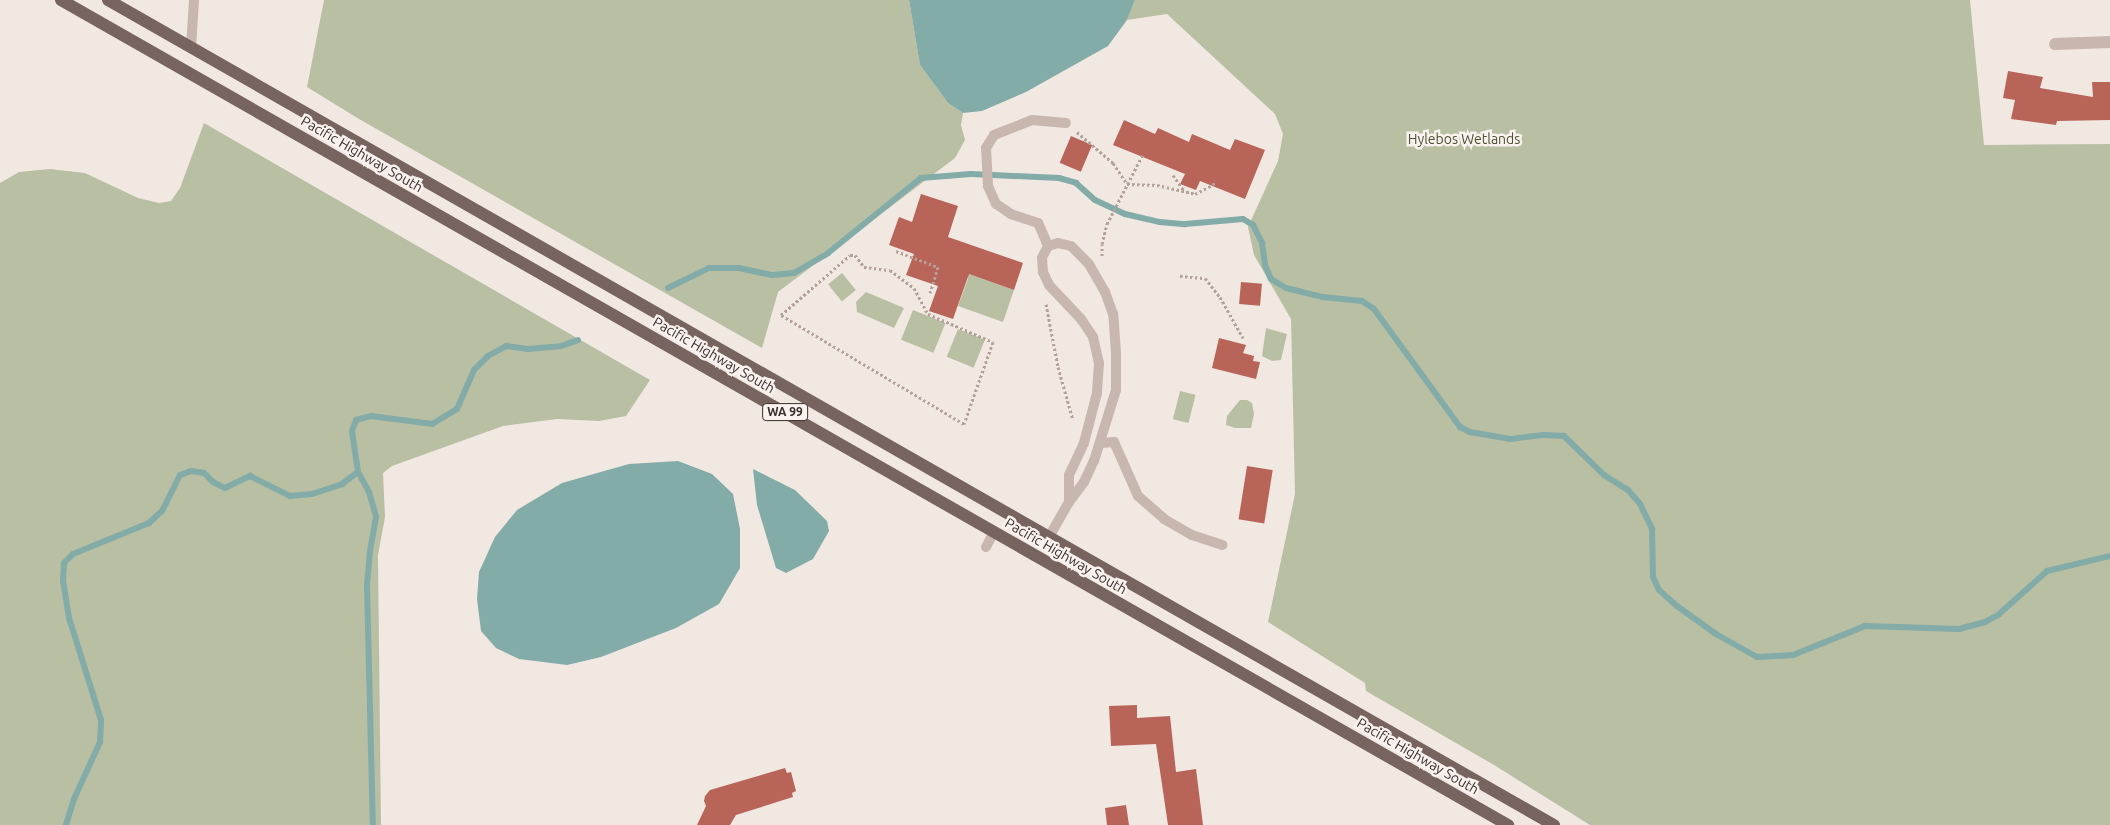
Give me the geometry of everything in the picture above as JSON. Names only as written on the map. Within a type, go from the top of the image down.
[{"type":"main road","name":"Pacific Highway South","points":[[61,0],[1508,825]]},
{"type":"main road","name":"Pacific Highway South","points":[[108,0],[1554,825]]},
{"type":"street","points":[[2055,44],[2110,42]]},
{"type":"lane","points":[[191,48],[194,0]]},
{"type":"lane","points":[[1048,246],[1038,223],[1011,214],[996,204],[988,186],[986,148],[994,135],[1032,120],[1066,122]]},
{"type":"lane","points":[[1049,537],[1068,502],[1084,482],[1101,443],[1116,390],[1113,314],[1105,292],[1089,264],[1071,246],[1058,243],[1048,246],[1042,258],[1043,272],[1049,285],[1081,319],[1093,337],[1099,363],[1098,393],[1084,443],[1069,475],[1068,502]]},
{"type":"lane","points":[[1101,443],[1114,442],[1138,496],[1164,519],[1192,535],[1222,545]]},
{"type":"lane","points":[[986,547],[994,532]]},
{"type":"path","points":[[1066,122],[1113,163],[1127,184]]},
{"type":"path","points":[[1107,224],[1142,154]]},
{"type":"path","points":[[1173,175],[1184,192]]},
{"type":"path","points":[[1127,184],[1157,186],[1195,194],[1213,185],[1215,180]]},
{"type":"path","points":[[896,251],[938,267],[930,293]]},
{"type":"path","points":[[850,255],[855,255],[864,267],[890,270],[914,288],[928,314],[993,342],[964,424],[781,315],[850,255]]},
{"type":"path","points":[[1043,272],[1058,367],[1075,426],[1084,443]]},
{"type":"path","points":[[1180,276],[1205,278],[1220,297],[1243,338]]},
{"type":"green space","points":[[324,0],[909,0],[920,65],[948,103],[963,113],[961,125],[965,140],[955,158],[778,292],[762,348],[359,119],[307,87]]},
{"type":"green space","name":"Hylebos Wetlands","points":[[1135,0],[1970,0],[1984,145],[2110,144],[2110,825],[1590,825],[1494,765],[1366,691],[1365,683],[1268,622],[1295,494],[1291,319],[1254,255],[1248,227],[1278,161],[1283,134],[1275,114],[1167,14],[1127,20]]},
{"type":"green space","points":[[204,123],[650,380],[626,416],[599,421],[557,419],[503,426],[392,466],[383,473],[385,517],[378,555],[381,825],[0,825],[0,183],[19,172],[50,169],[85,173],[138,198],[159,203],[171,201],[180,188]]},
{"type":"green space","points":[[842,273],[856,290],[842,301],[828,284]]},
{"type":"green space","points":[[966,273],[1014,290],[1003,322],[958,306],[968,279]]},
{"type":"green space","points":[[866,292],[904,308],[894,328],[857,312],[856,302]]},
{"type":"green space","points":[[913,310],[945,323],[933,353],[901,340]]},
{"type":"green space","points":[[1266,328],[1287,334],[1281,360],[1272,361],[1262,356]]},
{"type":"green space","points":[[958,329],[985,340],[974,368],[947,357]]},
{"type":"green space","points":[[1180,391],[1196,395],[1189,423],[1173,419]]},
{"type":"green space","points":[[1240,400],[1247,400],[1252,403],[1254,414],[1251,428],[1235,428],[1226,425],[1227,416]]},
{"type":"water","points":[[909,0],[1135,0],[1127,20],[1108,46],[1026,92],[982,111],[963,113],[948,103],[920,65]]},
{"type":"water","points":[[678,461],[712,474],[733,494],[740,529],[740,568],[719,604],[676,628],[601,657],[567,665],[519,659],[496,648],[481,631],[477,599],[479,572],[495,537],[517,510],[562,483],[629,464]]},
{"type":"water","points":[[753,469],[795,490],[827,521],[829,531],[813,559],[786,573],[776,568],[757,505]]},
{"type":"building","points":[[2008,71],[2043,77],[2040,88],[2093,97],[2092,82],[2110,82],[2110,120],[2057,121],[2056,125],[2011,119],[2015,100],[2003,98]]},
{"type":"building","points":[[1124,120],[1155,134],[1158,128],[1189,142],[1192,134],[1230,150],[1235,139],[1265,150],[1245,199],[1200,181],[1196,190],[1180,184],[1185,174],[1113,145]]},
{"type":"building","points":[[1071,136],[1092,145],[1081,172],[1060,163]]},
{"type":"building","points":[[921,194],[958,206],[948,237],[1023,263],[1014,290],[969,274],[953,319],[929,311],[938,286],[906,275],[914,254],[889,245],[899,217],[912,222]]},
{"type":"building","points":[[1241,282],[1262,284],[1260,306],[1239,304]]},
{"type":"building","points":[[1219,338],[1246,345],[1243,353],[1254,356],[1253,361],[1260,362],[1256,379],[1212,368]]},
{"type":"building","points":[[1247,466],[1273,470],[1264,523],[1239,519]]},
{"type":"building","points":[[1137,705],[1137,718],[1170,716],[1176,772],[1196,769],[1203,825],[1168,825],[1156,744],[1111,746],[1109,706]]},
{"type":"building","points":[[785,768],[787,773],[791,772],[796,791],[792,793],[793,797],[736,815],[730,825],[697,825],[706,806],[705,796],[710,790]]},
{"type":"building","points":[[1126,805],[1129,825],[1107,825],[1105,808]]},
{"type":"waterway","points":[[668,288],[709,268],[739,268],[772,275],[794,273],[828,253],[921,178],[971,174],[1059,178],[1076,183],[1095,200],[1125,214],[1160,222],[1185,224],[1243,219],[1253,225],[1262,243],[1265,265],[1271,279],[1286,288],[1323,297],[1362,301],[1374,309],[1460,427],[1470,432],[1510,439],[1544,435],[1564,436],[1604,475],[1628,490],[1640,504],[1652,529],[1653,577],[1659,590],[1677,606],[1716,634],[1757,657],[1793,655],[1865,626],[1959,629],[1985,622],[1998,615],[2047,571],[2110,556]]},
{"type":"waterway","points":[[66,825],[74,799],[100,742],[101,720],[69,618],[63,582],[64,563],[73,554],[149,523],[162,511],[180,475],[191,471],[204,473],[213,482],[225,488],[250,476],[290,496],[312,494],[342,484],[358,472],[352,431],[356,420],[371,416],[432,424],[457,409],[474,370],[488,356],[506,346],[528,349],[561,346],[578,340]]},
{"type":"waterway","points":[[358,472],[369,492],[376,517],[370,551],[367,586],[373,825]]}]
